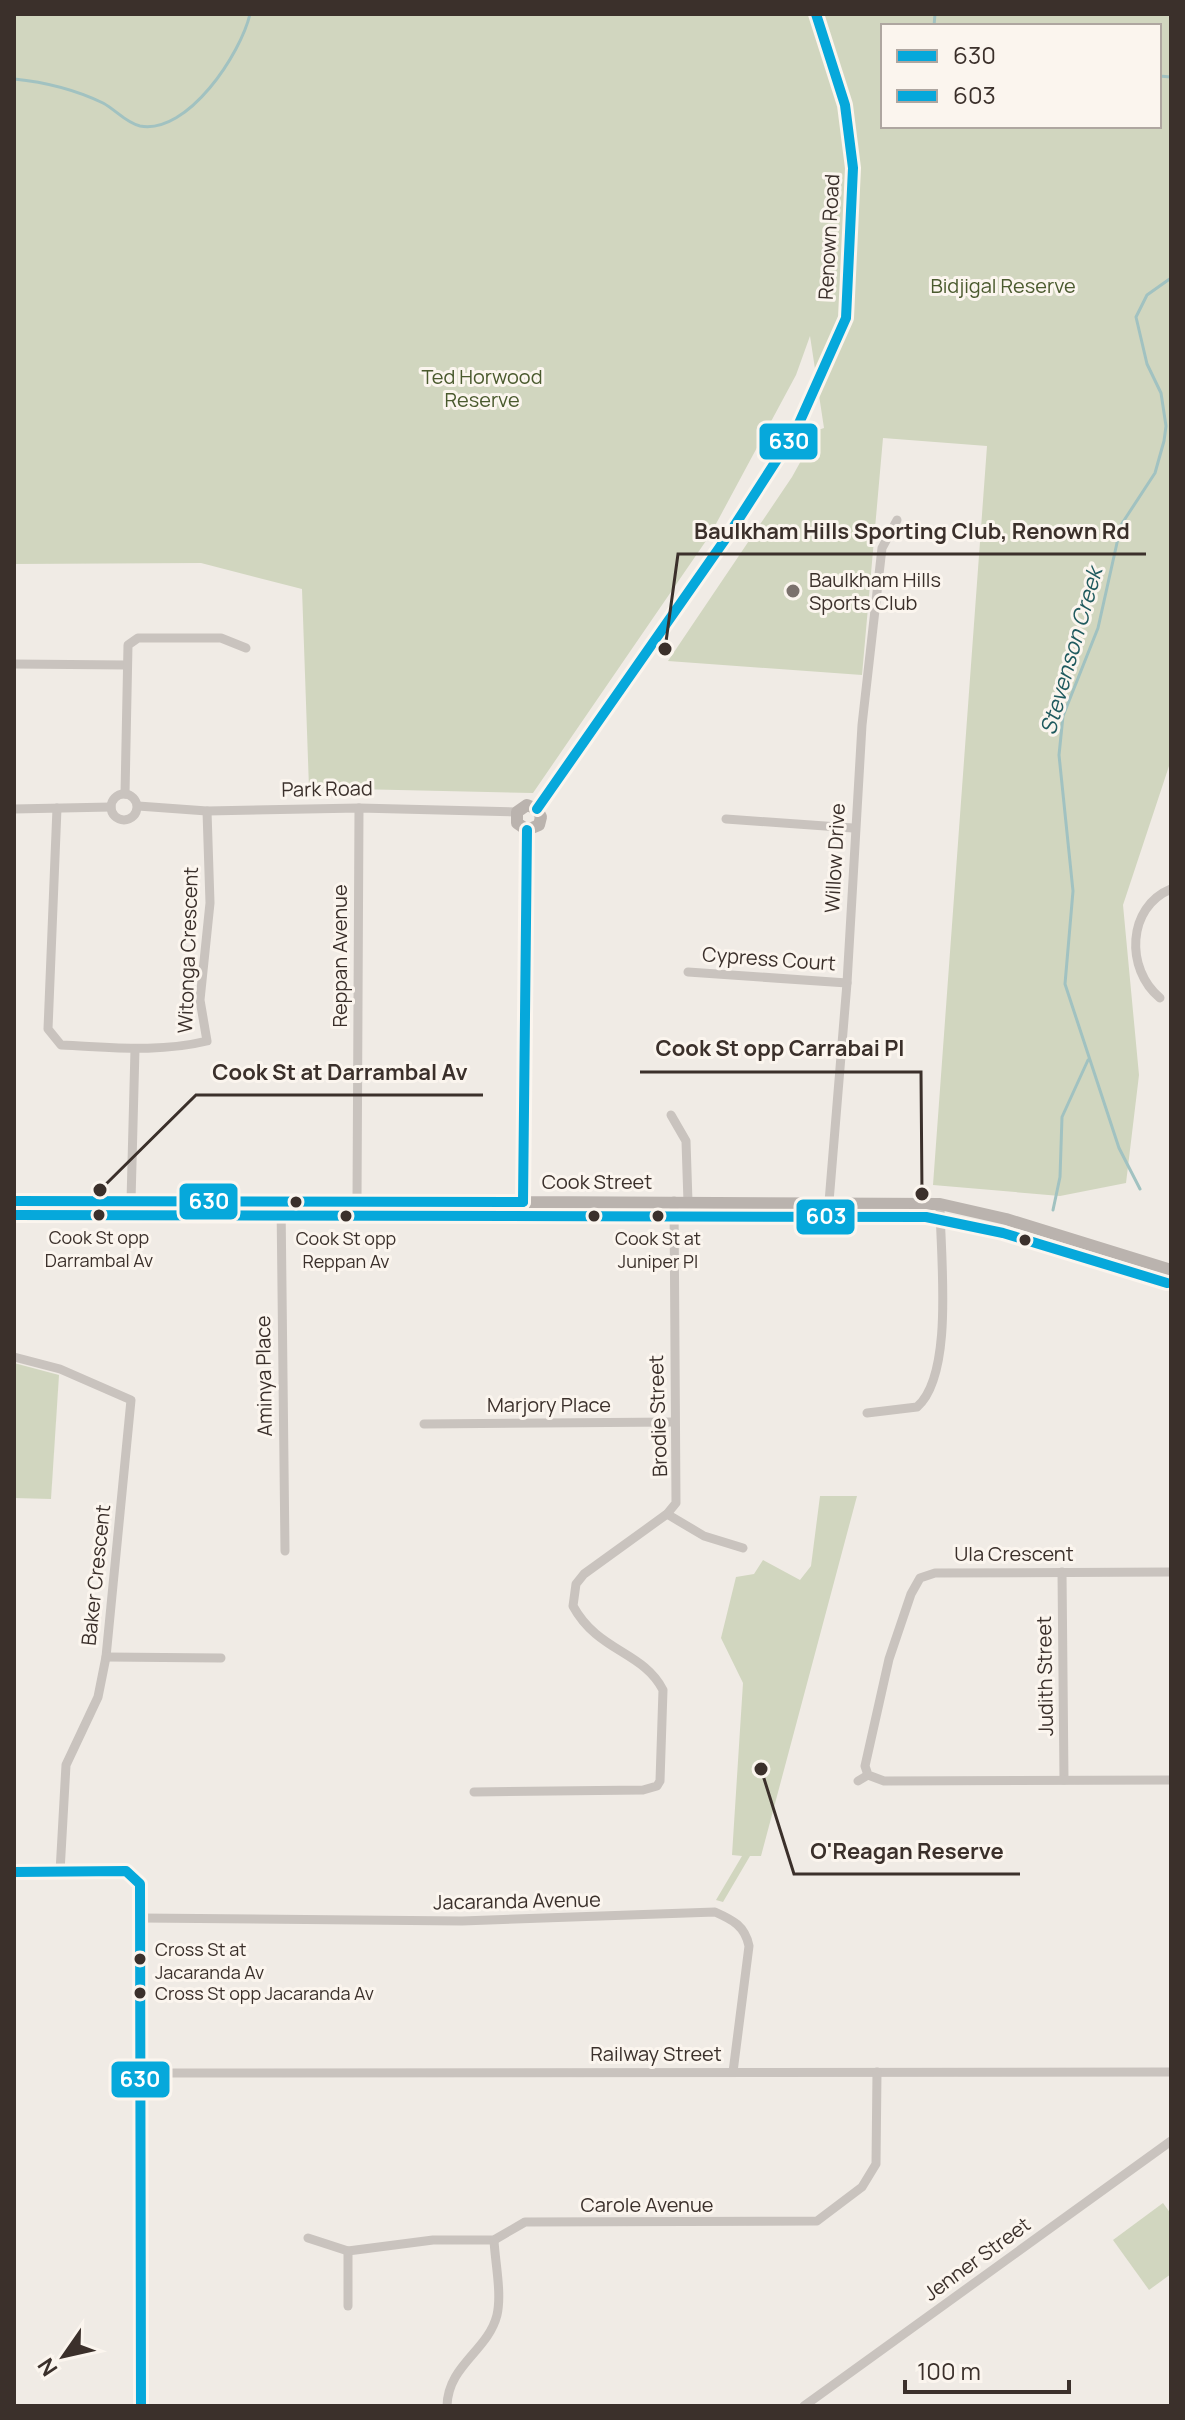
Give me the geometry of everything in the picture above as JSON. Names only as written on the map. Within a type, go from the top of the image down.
[{"type":"main road","name":"Renown Road","points":[[537,809],[715,556],[796,430],[846,318],[853,168],[845,105],[816,14]]},
{"type":"main road","points":[[527,805],[537,809],[539,825],[527,830],[517,823],[517,812],[527,805]]},
{"type":"main road","points":[[523,1202],[527,830]]},
{"type":"main road","name":"Cook Street","points":[[523,1202],[940,1204],[1006,1219],[1171,1270]]},
{"type":"street","name":"Willow Drive","points":[[829,1202],[847,983],[853,828],[882,548],[897,520]]},
{"type":"street","points":[[125,794],[128,645],[138,638],[221,638],[246,648]]},
{"type":"street","points":[[14,664],[126,665]]},
{"type":"street","points":[[125,794],[132,797],[138,806],[133,818],[125,821],[114,815],[111,807],[114,799],[125,794]]},
{"type":"street","name":"Park Road","points":[[138,806],[207,811],[359,808],[517,812]]},
{"type":"street","points":[[14,809],[111,807]]},
{"type":"street","name":"Witonga Crescent","points":[[57,808],[48,1029],[61,1045],[135,1049],[173,1049],[207,1041],[200,1000],[210,903],[207,811]]},
{"type":"street","name":"Reppan Avenue","points":[[357,1201],[359,808]]},
{"type":"street","points":[[726,819],[853,828]]},
{"type":"street","points":[[1160,998],[1138,969],[1135,938],[1149,904],[1171,889]]},
{"type":"street","name":"Cypress Court","points":[[688,972],[847,983]]},
{"type":"street","points":[[131,1201],[135,1049]]},
{"type":"street","name":"Brodie Street","points":[[667,1514],[676,1503],[678,1488],[674,1422],[686,1141],[671,1115]]},
{"type":"street","name":"Cook Street","points":[[14,1201],[523,1202]]},
{"type":"street","name":"Aminya Place","points":[[281,1202],[285,1551]]},
{"type":"street","points":[[867,1413],[917,1407],[930,1390],[939,1351],[940,1204]]},
{"type":"street","name":"Baker Crescent","points":[[14,1357],[60,1369],[131,1400],[106,1657],[98,1697],[66,1765],[60,1872]]},
{"type":"street","name":"Marjory Place","points":[[424,1424],[674,1422]]},
{"type":"street","points":[[474,1792],[643,1790],[657,1786],[662,1774],[663,1690],[645,1667],[589,1632],[573,1606],[576,1584],[594,1565],[667,1514],[704,1536],[743,1548]]},
{"type":"street","name":"Judith Street","points":[[1062,1572],[1064,1780]]},
{"type":"street","name":"Ula Crescent","points":[[868,1775],[865,1766],[889,1659],[911,1594],[920,1578],[935,1573],[1171,1572]]},
{"type":"street","points":[[106,1657],[221,1658]]},
{"type":"street","points":[[858,1781],[868,1775],[884,1781],[1171,1780]]},
{"type":"street","points":[[14,1872],[133,1874],[140,1888],[141,2406]]},
{"type":"street","name":"Jacaranda Avenue","points":[[141,1918],[462,1921],[715,1912],[735,1921],[747,1934],[749,1946],[733,2072]]},
{"type":"street","name":"Carole Avenue","points":[[308,2238],[348,2251],[433,2240],[494,2240],[525,2222],[817,2221],[862,2187],[876,2164],[877,2072]]},
{"type":"street","name":"Railway Street","points":[[142,2073],[1171,2072]]},
{"type":"street","name":"Jenner Street","points":[[804,2406],[1171,2141]]},
{"type":"street","points":[[447,2406],[453,2377],[487,2335],[497,2314],[494,2240]]},
{"type":"street","points":[[348,2251],[348,2306]]},
{"type":"green space","points":[[14,14],[1171,14],[1171,760],[1123,905],[1139,1075],[1126,1183],[1060,1196],[933,1185],[987,446],[883,438],[862,675],[668,661],[792,477],[818,430],[824,428],[810,336],[796,375],[710,535],[533,793],[309,788],[302,589],[201,563],[14,564]]},
{"type":"green space","points":[[14,1363],[59,1375],[51,1499],[14,1498]]},
{"type":"green space","points":[[820,1496],[857,1496],[761,1856],[750,1856],[723,1902],[716,1900],[742,1856],[732,1855],[743,1683],[721,1638],[736,1577],[754,1574],[763,1560],[800,1580],[811,1566]]},
{"type":"green space","points":[[1163,2203],[1171,2214],[1171,2274],[1149,2290],[1113,2240]]},
{"type":"waterway","points":[[14,79],[71,90],[103,103],[135,124],[158,125],[176,118],[210,88],[236,49],[250,14]]},
{"type":"waterway","points":[[934,24],[935,14]]},
{"type":"waterway","points":[[1161,76],[1171,77]]},
{"type":"waterway","name":"Stevenson Creek","points":[[1140,1189],[1119,1148],[1065,984],[1073,891],[1059,755],[1063,716],[1098,628],[1121,525],[1155,473],[1164,441],[1166,426],[1161,393],[1147,364],[1136,317],[1147,295],[1171,278]]},
{"type":"waterway","points":[[1053,1210],[1060,1177],[1062,1117],[1088,1060]]},
{"type":"transit line","name":"630","points":[[537,809],[731,531],[796,430],[846,318],[853,168],[845,105],[816,14]]},
{"type":"transit line","name":"630","points":[[523,1202],[527,830]]},
{"type":"transit line","name":"630","points":[[14,1201],[523,1202]]},
{"type":"transit line","name":"603","points":[[14,1215],[926,1217],[1003,1233],[1167,1283]]},
{"type":"transit line","name":"630","points":[[14,1872],[126,1871],[140,1884],[141,2406]]},
{"type":"place","name":"Baulkham Hills Sports Club","points":[[793,591]]},
{"type":"place","name":"Baulkham Hills Sporting Club, Renown Rd","points":[[665,649]]},
{"type":"place","name":"Cook St at Darrambal Av","points":[[100,1190]]},
{"type":"place","name":"Cook St opp Carrabai Pl","points":[[922,1194]]},
{"type":"place","name":"Cook St opp Darrambal Av","points":[[99,1215]]},
{"type":"place","name":"Cook St opp Reppan Av","points":[[346,1216]]},
{"type":"place","name":"Cook St at Juniper Pl","points":[[658,1216]]},
{"type":"place","name":"O'Reagan Reserve","points":[[761,1769]]},
{"type":"place","name":"Cross St at Jacaranda Av","points":[[140,1959]]},
{"type":"place","name":"Cross St opp Jacaranda Av","points":[[140,1993]]},
{"type":"park label","name":"Bidjigal Reserve","points":[[1003,286]]},
{"type":"park label","name":"Ted Horwood Reserve","points":[[482,388]]}]
